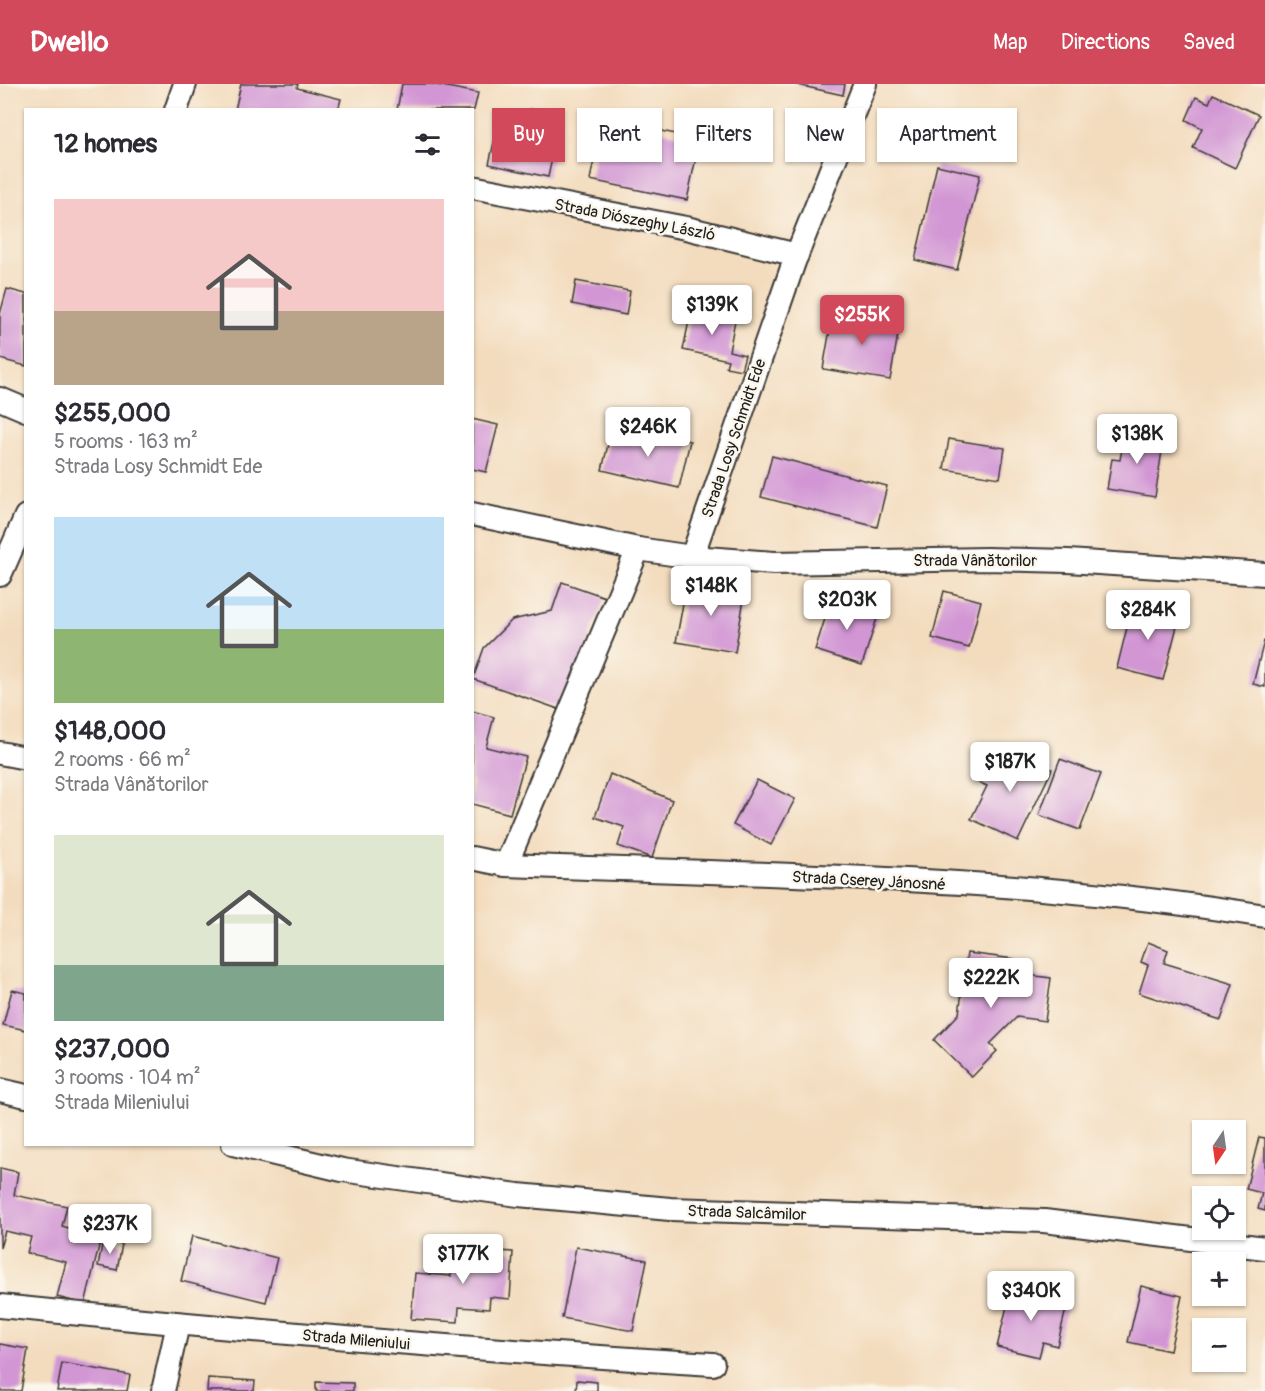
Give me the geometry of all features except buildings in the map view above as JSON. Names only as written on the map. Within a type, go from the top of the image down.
[{"type":"street","points":[[177,108],[185,84]]},
{"type":"street","name":"Strada Losy Schmidt Ede","points":[[692,557],[797,255],[866,84]]},
{"type":"street","name":"Strada Diószeghy László","points":[[474,187],[686,228],[797,255]]},
{"type":"street","points":[[0,399],[24,409]]},
{"type":"street","name":"Strada Vânătorilor","points":[[474,514],[638,549],[692,557],[774,563],[987,559],[1068,561],[1265,574]]},
{"type":"street","points":[[0,575],[24,521]]},
{"type":"street","points":[[506,865],[638,549]]},
{"type":"street","points":[[0,753],[24,758]]},
{"type":"street","name":"Strada Cserey Jánosné","points":[[474,858],[506,865],[1014,886],[1199,906],[1265,916]]},
{"type":"street","points":[[0,1090],[24,1096]]},
{"type":"street","name":"Strada Salcâmilor","points":[[241,1146],[342,1170],[518,1196],[682,1209],[1044,1221],[1265,1248]]},
{"type":"street","name":"Strada Mileniului","points":[[0,1306],[178,1324],[526,1353],[713,1364]]},
{"type":"street","points":[[163,1391],[178,1324]]}]
